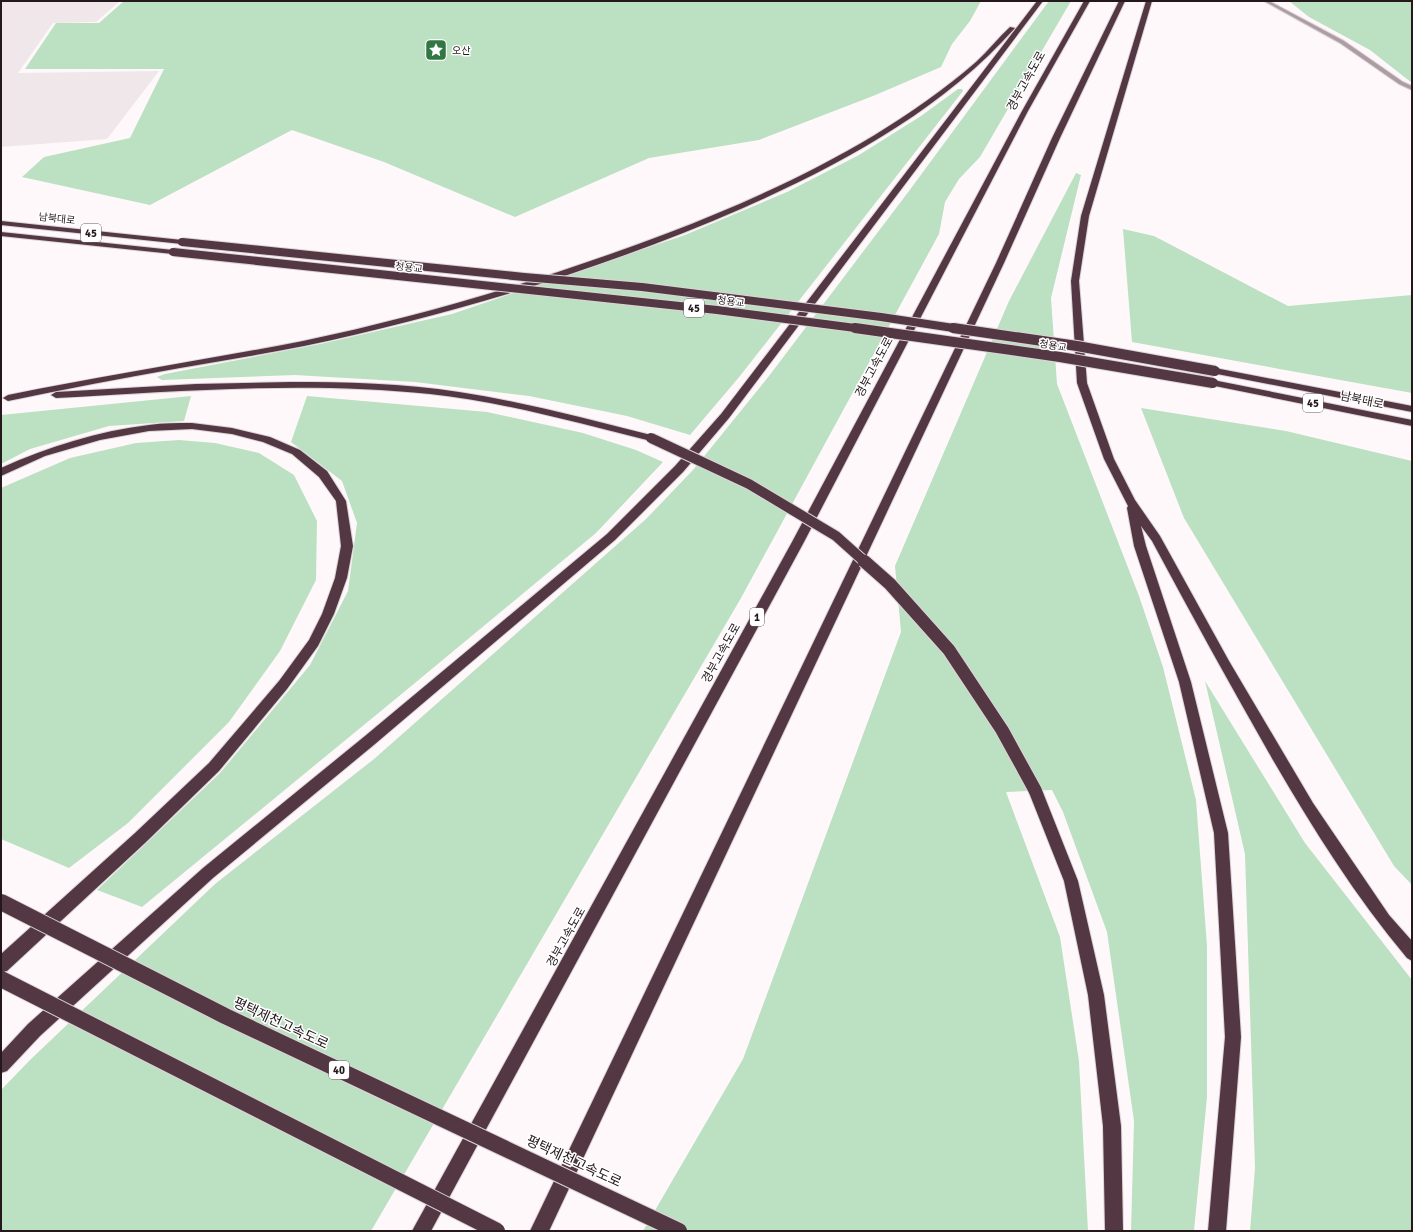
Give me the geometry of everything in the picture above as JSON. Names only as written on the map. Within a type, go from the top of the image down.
[{"type":"highway","points":[[5,398],[318,339],[460,305],[530,284],[632,250],[745,206],[853,151],[941,93],[980,61],[1040,1]]},
{"type":"highway","points":[[1,1065],[34,1030],[208,873],[370,740],[611,537],[679,469],[725,416],[1040,1]]},
{"type":"highway","name":"경부고속도로","points":[[421,1231],[798,542],[1017,125],[1087,1]]},
{"type":"highway","points":[[539,1231],[1000,263],[1056,138],[1122,1]]},
{"type":"highway","points":[[1148,1],[1085,216],[1075,281],[1082,383],[1109,459],[1130,501],[1156,539],[1225,665],[1308,807],[1384,920],[1412,952]]},
{"type":"highway","name":"남북대로","points":[[1,223],[182,242]]},
{"type":"highway","name":"남북대로","points":[[1,234],[173,252]]},
{"type":"highway","name":"청용교","points":[[182,242],[524,277],[657,288],[881,317],[1077,346],[1215,371]]},
{"type":"highway","name":"청용교","points":[[173,252],[717,310],[866,329],[1060,357],[1213,383]]},
{"type":"highway","name":"남북대로","points":[[1215,371],[1412,409]]},
{"type":"highway","name":"남북대로","points":[[1213,383],[1412,423]]},
{"type":"highway","points":[[5,398],[226,386],[350,386],[431,391],[522,406],[651,438],[749,484],[836,536],[890,584],[949,650],[1002,730],[1034,790],[1071,881],[1096,995],[1112,1126],[1114,1231]]},
{"type":"highway","points":[[1,472],[41,454],[98,437],[149,428],[192,426],[232,431],[266,439],[296,452],[322,474],[341,501],[347,546],[341,578],[328,614],[314,643],[283,685],[214,767],[140,838],[1,965]]},
{"type":"highway","points":[[1130,501],[1140,546],[1185,682],[1221,833],[1233,1037],[1216,1231]]},
{"type":"highway","name":"평택제천고속도로","points":[[1,902],[225,1016],[679,1231]]},
{"type":"highway","points":[[1,979],[497,1231]]},
{"type":"street","points":[[1266,1],[1342,42],[1401,83],[1412,88]]},
{"type":"shaded area","points":[[1,1],[120,1],[96,22],[53,23],[18,73],[159,71],[107,139],[1,147]]},
{"type":"green space","points":[[124,1],[981,1],[970,21],[952,44],[941,67],[873,96],[759,140],[649,158],[515,217],[384,162],[292,130],[150,205],[22,177],[44,157],[130,138],[164,69],[25,69],[56,23],[99,23]]},
{"type":"green space","points":[[1049,1],[1071,1],[980,157],[959,179],[945,202],[939,234],[741,598],[371,1231],[1,1231],[1,1090],[30,1060],[215,884],[374,759],[646,519],[693,470],[769,376],[909,191]]},
{"type":"green space","points":[[1289,1],[1412,1],[1412,83],[1370,50],[1309,17]]},
{"type":"green space","points":[[958,89],[962,89],[963,91],[740,376],[690,435],[627,416],[529,396],[415,382],[295,375],[162,380],[157,377],[165,374],[320,344],[452,314],[685,235],[787,192],[859,155],[921,116]]},
{"type":"green space","points":[[1076,173],[1081,175],[1051,298],[1057,384],[1139,596],[1163,667],[1196,800],[1207,946],[1207,1097],[1194,1231],[1131,1231],[1134,1121],[1107,932],[1063,812],[1052,790],[1006,792],[1060,937],[1079,1061],[1088,1231],[643,1231],[743,1059],[901,632],[895,566],[1009,301]]},
{"type":"green space","points":[[1123,229],[1154,236],[1288,306],[1412,295],[1412,393],[1132,342]]},
{"type":"green space","points":[[191,396],[184,421],[109,426],[30,449],[1,464],[1,415]]},
{"type":"green space","points":[[307,396],[487,412],[583,433],[636,450],[663,462],[596,533],[142,907],[97,890],[220,773],[310,665],[348,591],[357,523],[342,481],[291,442]]},
{"type":"green space","points":[[1141,408],[1286,431],[1412,461],[1412,885],[1394,866],[1184,518]]},
{"type":"green space","points":[[179,440],[215,443],[259,453],[294,475],[317,521],[316,580],[280,651],[229,722],[128,823],[69,868],[1,839],[1,488],[70,458],[136,443]]},
{"type":"green space","points":[[1205,681],[1305,843],[1412,980],[1412,1231],[1250,1231],[1255,1168],[1245,854]]},
{"type":"place","name":"오산","points":[[436,50]]}]
